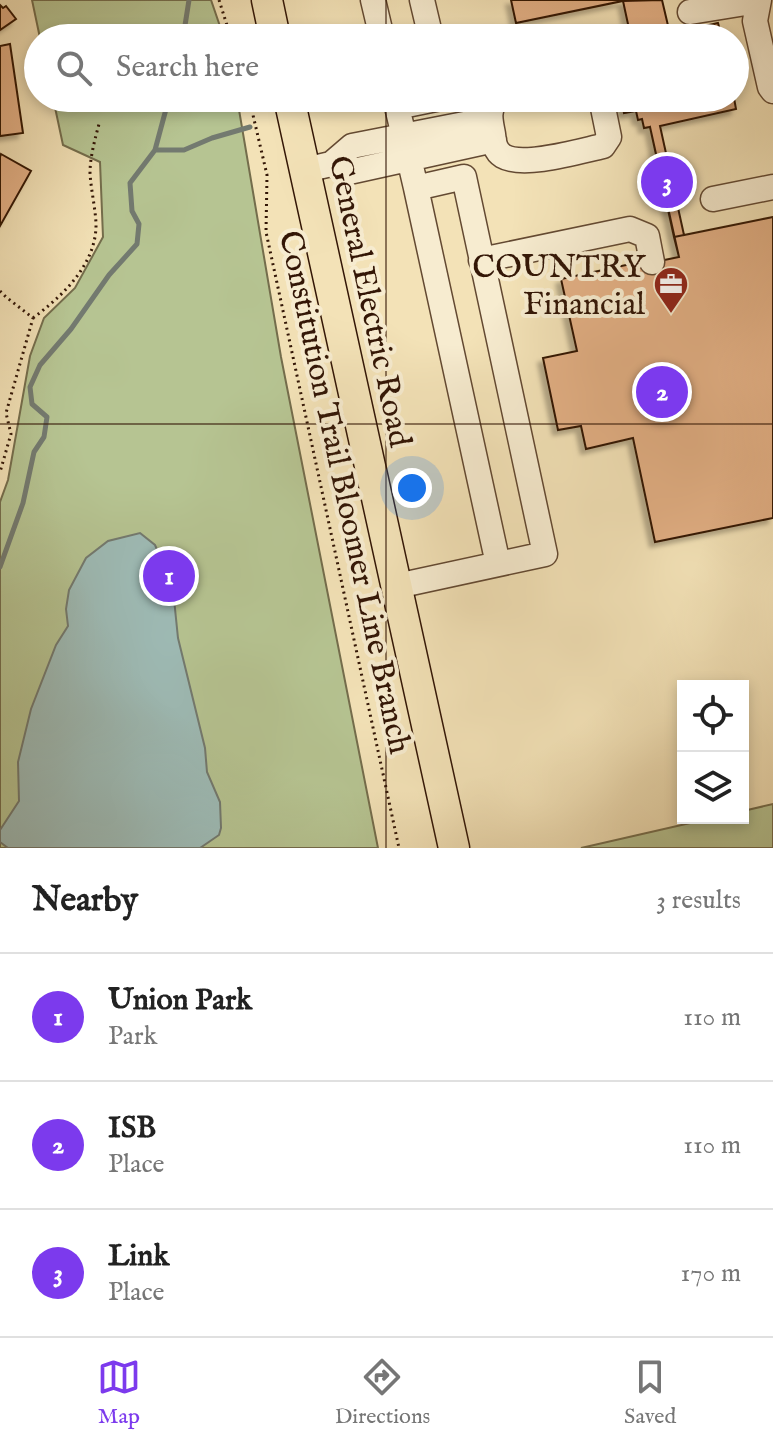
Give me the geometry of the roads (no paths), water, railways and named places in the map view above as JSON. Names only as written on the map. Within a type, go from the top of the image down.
[{"type":"main road","points":[[267,0],[272,24]]},
{"type":"main road","name":"General Electric Road","points":[[295,112],[318,167],[397,586],[454,848]]},
{"type":"lane","points":[[373,0],[379,24]]},
{"type":"lane","points":[[422,0],[428,24]]},
{"type":"lane","points":[[690,12],[758,0],[755,21],[773,91]]},
{"type":"lane","points":[[398,112],[498,564]]},
{"type":"lane","points":[[318,167],[349,172],[406,147],[493,119],[495,148],[514,160],[529,161],[603,146],[609,137],[604,112]]},
{"type":"lane","points":[[397,586],[545,554],[464,177],[416,188]]},
{"type":"lane","points":[[713,199],[773,187]]},
{"type":"lane","points":[[481,260],[630,229],[647,236],[652,262]]},
{"type":"water","points":[[140,533],[155,545],[174,599],[178,638],[205,748],[207,772],[220,802],[219,835],[200,848],[8,848],[0,842],[0,830],[19,801],[18,762],[31,709],[56,645],[68,626],[66,609],[69,590],[86,558],[108,541]]},
{"type":"waterway","points":[[185,24],[189,0]]},
{"type":"waterway","points":[[0,567],[23,503],[34,452],[44,437],[47,417],[32,404],[30,387],[40,365],[71,329],[109,275],[137,244],[139,224],[132,211],[130,183],[155,150],[165,112]]},
{"type":"waterway","points":[[155,150],[184,150],[250,127]]},
{"type":"place","name":"Link","points":[[667,182]]},
{"type":"place","name":"COUNTRY Financial","points":[[671,315]]},
{"type":"place","name":"ISB","points":[[662,392]]},
{"type":"place","name":"Union Park","points":[[169,576]]}]
